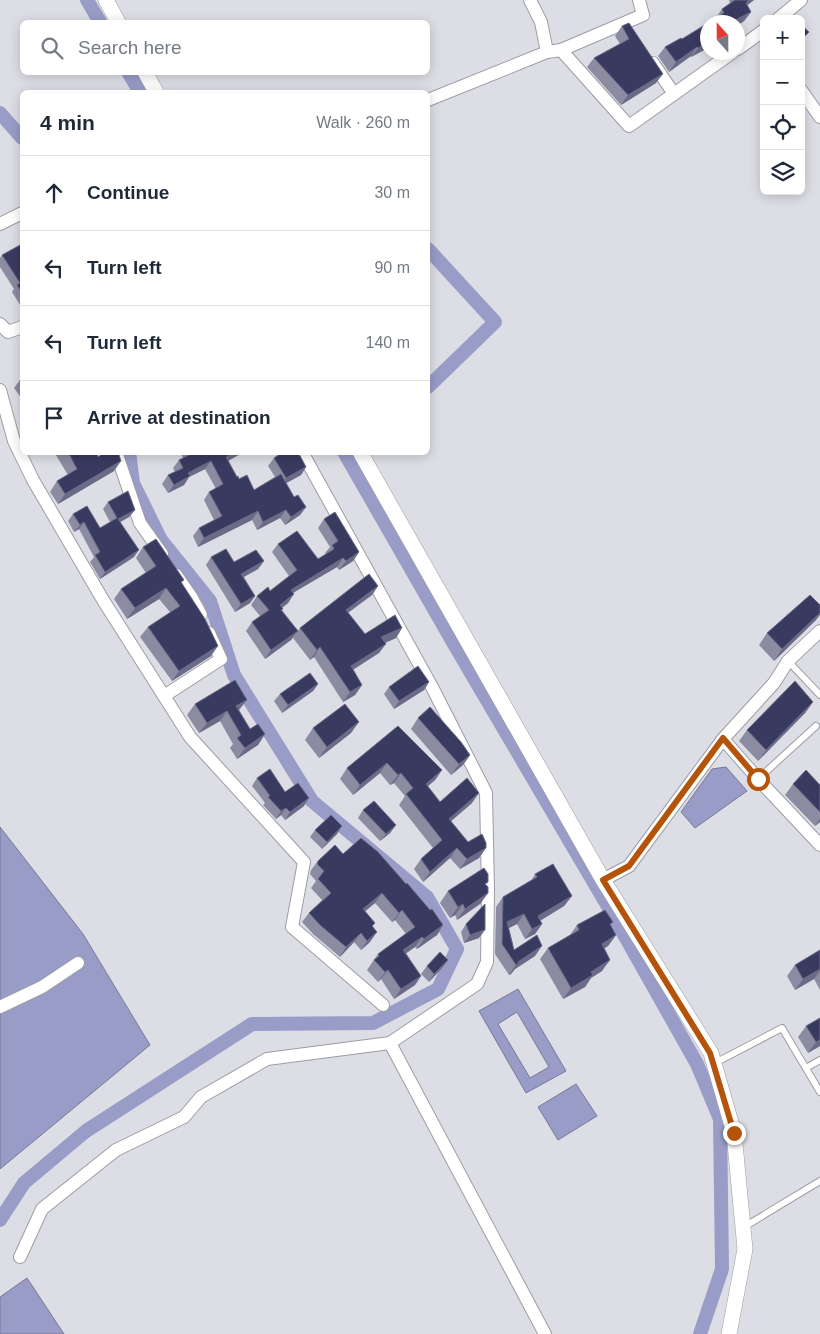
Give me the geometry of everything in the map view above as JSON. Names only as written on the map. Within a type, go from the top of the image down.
[{"type":"street","points":[[106,0],[117,20]]},
{"type":"street","points":[[530,0],[541,22],[547,52]]},
{"type":"street","points":[[430,99],[547,52],[561,50],[628,27],[643,15],[640,0]]},
{"type":"street","points":[[782,15],[796,2]]},
{"type":"street","points":[[745,45],[760,35]]},
{"type":"street","points":[[561,50],[629,126],[722,60]]},
{"type":"street","points":[[647,54],[674,94]]},
{"type":"street","points":[[147,75],[155,90]]},
{"type":"street","points":[[805,96],[820,117]]},
{"type":"street","points":[[0,224],[20,214]]},
{"type":"street","points":[[0,324],[8,332],[20,328]]},
{"type":"street","points":[[0,390],[14,441],[20,451]]},
{"type":"street","points":[[22,455],[33,480],[103,600],[190,737],[304,862],[292,927],[383,1005]]},
{"type":"street","points":[[117,455],[140,523],[192,598],[221,659],[164,696]]},
{"type":"street","points":[[20,1257],[42,1209],[116,1150],[184,1117],[201,1097],[267,1059],[390,1043],[477,984],[487,962],[486,793],[433,689],[304,455]]},
{"type":"street","points":[[362,455],[603,880],[710,1053],[734,1133],[745,1249],[728,1334]]},
{"type":"street","points":[[603,880],[629,866],[723,738],[774,683],[788,661],[820,631]]},
{"type":"street","points":[[723,738],[758,779],[820,845]]},
{"type":"street","points":[[0,1007],[42,987],[78,963]]},
{"type":"street","points":[[390,1043],[546,1334]]},
{"type":"lane","points":[[788,661],[820,695]]},
{"type":"lane","points":[[758,779],[816,726]]},
{"type":"lane","points":[[714,1064],[782,1028],[820,1092]]},
{"type":"lane","points":[[806,1068],[820,1060]]},
{"type":"lane","points":[[743,1228],[820,1182]]},
{"type":"water","points":[[726,767],[747,791],[695,828],[681,812],[712,769]]},
{"type":"water","points":[[0,827],[83,934],[150,1045],[0,1169]]},
{"type":"water","points":[[518,989],[566,1071],[526,1093],[479,1011]],"holes":[[[517,1012],[549,1067],[530,1078],[498,1024]]]},
{"type":"water","points":[[576,1084],[597,1116],[558,1140],[538,1107]]},
{"type":"water","points":[[27,1278],[64,1334],[0,1334],[0,1297]]},
{"type":"building","points":[[735,0],[749,0],[746,3],[751,12],[745,15],[721,15],[724,13],[722,9]]},
{"type":"building","points":[[629,23],[663,74],[628,95],[594,58],[629,39],[622,26]]},
{"type":"building","points":[[700,28],[700,47],[676,62],[665,47]]},
{"type":"building","points":[[20,245],[20,283],[2,255]]},
{"type":"building","points":[[70,455],[97,455],[98,457],[101,455],[119,455],[121,461],[65,494],[57,481],[77,469]]},
{"type":"building","points":[[189,455],[229,455],[226,457],[237,477],[239,479],[247,475],[254,490],[281,474],[294,497],[298,495],[306,507],[291,517],[286,510],[263,522],[258,511],[204,538],[199,528],[222,516],[209,492],[223,484],[211,461],[188,473],[190,476],[174,485],[168,475],[183,468],[179,460]]},
{"type":"building","points":[[278,455],[300,455],[306,467],[286,478],[274,458]]},
{"type":"building","points":[[128,491],[135,510],[118,519],[139,550],[105,572],[95,555],[100,552],[84,522],[80,525],[73,514],[87,506],[100,528],[117,518],[108,502]]},
{"type":"building","points":[[335,512],[359,552],[346,561],[343,558],[291,590],[294,594],[280,605],[283,609],[281,610],[298,631],[271,650],[252,622],[269,610],[257,596],[268,587],[270,591],[297,570],[278,544],[297,531],[318,559],[334,549],[332,545],[338,541],[324,519]]},
{"type":"building","points":[[156,539],[184,580],[181,582],[205,619],[218,646],[179,671],[148,627],[180,606],[166,588],[135,608],[121,589],[156,566],[143,547]]},
{"type":"building","points":[[226,549],[234,562],[256,550],[264,561],[241,574],[255,596],[241,604],[211,557]]},
{"type":"building","points":[[369,574],[378,586],[346,610],[365,634],[395,615],[402,628],[381,637],[386,644],[351,666],[362,685],[350,692],[320,647],[317,650],[300,628]]},
{"type":"building","points":[[810,595],[820,605],[820,613],[782,649],[767,633]]},
{"type":"building","points":[[418,666],[429,682],[399,701],[389,687]]},
{"type":"building","points":[[310,673],[318,684],[288,705],[280,694]]},
{"type":"building","points":[[235,680],[247,700],[236,706],[250,729],[258,724],[265,734],[245,748],[237,738],[241,735],[227,711],[207,723],[195,704]]},
{"type":"building","points":[[795,681],[813,702],[766,750],[747,730]]},
{"type":"building","points":[[345,704],[359,722],[327,747],[313,728]]},
{"type":"building","points":[[430,707],[470,755],[459,764],[418,718]]},
{"type":"building","points":[[398,726],[442,770],[426,784],[440,802],[467,778],[479,793],[449,819],[468,842],[482,834],[486,848],[467,859],[457,848],[430,872],[421,859],[442,840],[406,794],[413,788],[401,773],[398,775],[387,763],[360,785],[347,768]]},
{"type":"building","points":[[270,769],[285,792],[298,783],[309,798],[290,812],[286,808],[281,811],[268,797],[270,796],[257,778]]},
{"type":"building","points":[[806,770],[820,785],[820,812],[793,784]]},
{"type":"building","points":[[374,801],[396,825],[386,834],[363,810]]},
{"type":"building","points":[[331,815],[342,826],[327,842],[315,830]]},
{"type":"building","points":[[361,838],[378,852],[430,910],[432,909],[443,925],[424,939],[422,937],[403,950],[421,976],[401,989],[388,970],[385,972],[374,960],[379,956],[378,954],[415,927],[402,910],[399,913],[382,893],[363,909],[375,923],[372,926],[377,932],[367,941],[361,933],[346,947],[309,913],[331,893],[318,879],[324,871],[317,864],[318,861],[335,845],[343,854]]},
{"type":"building","points":[[553,864],[572,896],[538,916],[542,924],[532,929],[524,914],[507,922],[514,950],[537,935],[542,946],[516,965],[502,944],[503,897],[537,877],[535,874]]},
{"type":"building","points":[[484,868],[488,874],[488,882],[485,884],[488,887],[488,893],[465,909],[463,904],[458,907],[448,891]]},
{"type":"building","points":[[485,904],[485,930],[470,935],[466,924]]},
{"type":"building","points":[[605,910],[613,922],[610,924],[616,935],[602,944],[610,960],[591,972],[593,975],[571,988],[548,948],[579,930],[577,925]]},
{"type":"building","points":[[820,950],[820,969],[803,979],[795,965]]},
{"type":"building","points":[[440,952],[448,960],[434,974],[427,966]]},
{"type":"building","points":[[820,1018],[820,1040],[816,1042],[806,1026]]},
{"type":"waterway","points":[[87,0],[99,20]]},
{"type":"waterway","points":[[130,75],[139,90]]},
{"type":"waterway","points":[[0,113],[20,136]]},
{"type":"waterway","points":[[430,251],[495,322],[430,385]]},
{"type":"waterway","points":[[0,1220],[24,1183],[86,1131],[252,1024],[373,1023],[438,989],[457,949],[427,897],[312,801],[234,675],[210,601],[161,540],[133,483],[129,455]]},
{"type":"waterway","points":[[346,455],[613,915],[697,1064],[720,1119],[722,1269],[700,1334]]},
{"type":"route","points":[[734,1133],[710,1053],[603,880],[629,866],[723,738],[758,779]]}]
